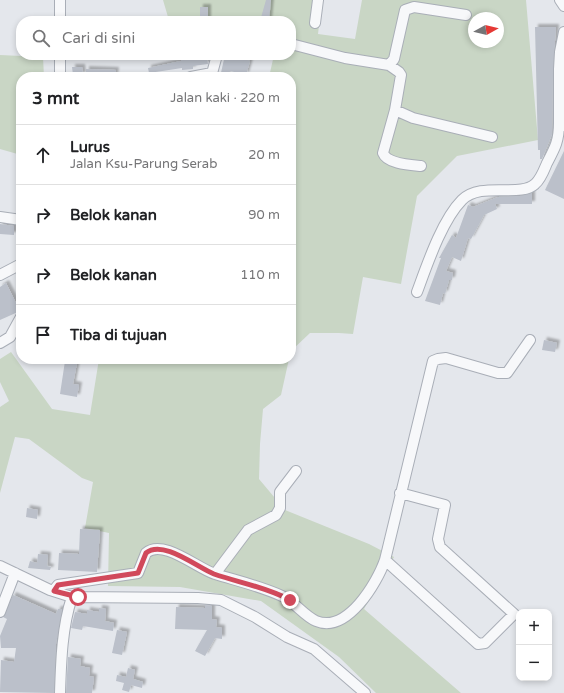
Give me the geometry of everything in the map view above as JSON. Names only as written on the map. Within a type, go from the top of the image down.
[{"type":"street","points":[[60,0],[60,16]]},
{"type":"street","points":[[315,23],[318,0]]},
{"type":"street","points":[[560,0],[564,6]]},
{"type":"street","points":[[389,65],[394,59],[406,10],[414,7],[466,15]]},
{"type":"street","points":[[417,292],[445,226],[462,200],[480,191],[524,189],[533,186],[540,178],[558,142],[561,124],[562,70],[560,52],[564,32]]},
{"type":"street","points":[[296,45],[345,58],[389,65],[399,72],[401,75],[395,110],[383,155],[386,158],[399,163],[421,166]]},
{"type":"street","points":[[60,60],[60,72]]},
{"type":"street","points":[[213,72],[215,60]]},
{"type":"street","points":[[395,110],[413,118],[492,137]]},
{"type":"street","points":[[0,217],[16,219]]},
{"type":"street","points":[[0,275],[16,267]]},
{"type":"street","points":[[2,341],[10,337],[16,326]]},
{"type":"street","points":[[54,591],[58,585],[138,573],[146,553],[155,549],[178,554],[215,574],[249,583],[273,592],[290,600],[315,620],[326,623],[341,619],[355,608],[374,586],[385,560],[433,361],[446,358],[498,373],[507,373],[530,340]]},
{"type":"street","points":[[215,574],[248,530],[276,515],[280,508],[280,492],[296,471]]},
{"type":"street","points":[[385,560],[478,644],[485,643],[514,614],[440,547],[438,539],[445,505],[400,493]]},
{"type":"street","points":[[0,566],[54,591],[72,597],[198,598],[221,600],[255,617],[287,637],[314,649],[365,693]]},
{"type":"street","points":[[0,612],[15,573]]},
{"type":"street","points":[[60,693],[67,612],[72,597]]},
{"type":"green space","points":[[163,0],[322,0],[318,34],[355,39],[362,0],[526,0],[538,140],[457,156],[417,196],[401,284],[363,277],[353,334],[310,333],[296,346],[296,72],[270,72],[273,60],[296,60],[296,16],[168,16]]},
{"type":"green space","points":[[0,55],[16,56],[16,60],[43,60],[44,72],[16,72],[16,154],[0,149]]},
{"type":"green space","points":[[11,352],[16,359],[16,364],[20,364],[52,409],[90,415],[98,364],[288,364],[281,395],[263,409],[259,479],[285,510],[369,544],[394,557],[364,609],[461,693],[376,693],[339,657],[261,601],[180,587],[108,586],[109,533],[85,528],[93,482],[82,478],[29,439],[15,437],[0,493],[0,407],[9,401],[0,382],[0,359]]},
{"type":"building","points":[[266,0],[271,0],[269,16],[261,16]]},
{"type":"building","points":[[200,7],[208,7],[208,16],[200,16]]},
{"type":"building","points":[[535,27],[556,27],[553,69],[552,134],[542,159],[540,159],[540,150],[538,150]]},
{"type":"building","points":[[207,60],[208,64],[193,66],[193,69],[182,70],[182,68],[149,72],[148,68],[181,61]]},
{"type":"building","points":[[224,60],[250,61],[247,72],[221,72]]},
{"type":"building","points":[[72,67],[82,67],[83,72],[73,72]]},
{"type":"building","points":[[86,69],[116,70],[116,72],[86,72]]},
{"type":"building","points":[[564,151],[564,199],[545,190]]},
{"type":"building","points":[[532,193],[532,204],[495,204],[497,209],[484,215],[471,239],[468,238],[461,261],[452,257],[446,271],[453,273],[452,280],[449,280],[445,294],[443,293],[440,305],[425,301],[441,258],[439,258],[452,235],[456,238],[468,205],[473,207],[498,197],[520,196]]},
{"type":"building","points":[[0,224],[14,226],[14,235],[0,234]]},
{"type":"building","points":[[6,283],[16,303],[16,313],[0,320],[0,287]]},
{"type":"building","points":[[544,340],[557,343],[555,352],[542,350]]},
{"type":"building","points":[[65,364],[77,364],[73,384],[79,385],[77,397],[60,394]]},
{"type":"building","points":[[27,508],[38,510],[37,519],[26,517]]},
{"type":"building","points":[[80,529],[100,530],[97,572],[58,570],[59,553],[79,554]]},
{"type":"building","points":[[38,554],[48,555],[47,566],[51,567],[50,570],[28,568],[30,561],[37,563]]},
{"type":"building","points":[[13,595],[56,614],[58,609],[62,609],[56,644],[54,693],[0,692],[1,660],[14,662],[16,648],[1,648],[0,636],[7,619],[3,617]]},
{"type":"building","points":[[205,605],[212,606],[212,619],[217,620],[216,627],[222,628],[222,639],[215,638],[205,656],[195,651],[207,630],[175,629],[176,607],[205,608]]},
{"type":"building","points":[[99,608],[106,609],[105,621],[114,623],[113,631],[83,626],[82,630],[71,628],[75,612],[87,614],[87,610],[99,612]]},
{"type":"building","points":[[117,630],[127,632],[122,655],[112,653]]},
{"type":"building","points":[[68,657],[81,659],[80,666],[90,668],[89,676],[94,677],[92,693],[66,693]]},
{"type":"building","points":[[128,668],[135,670],[133,679],[143,682],[142,688],[131,685],[129,692],[122,690],[124,683],[116,681],[117,675],[126,677]]},
{"type":"route","points":[[78,597],[72,597],[54,591],[54,588],[58,585],[73,582],[138,573],[140,572],[146,553],[149,550],[155,549],[178,554],[209,572],[249,583],[290,600]]}]
